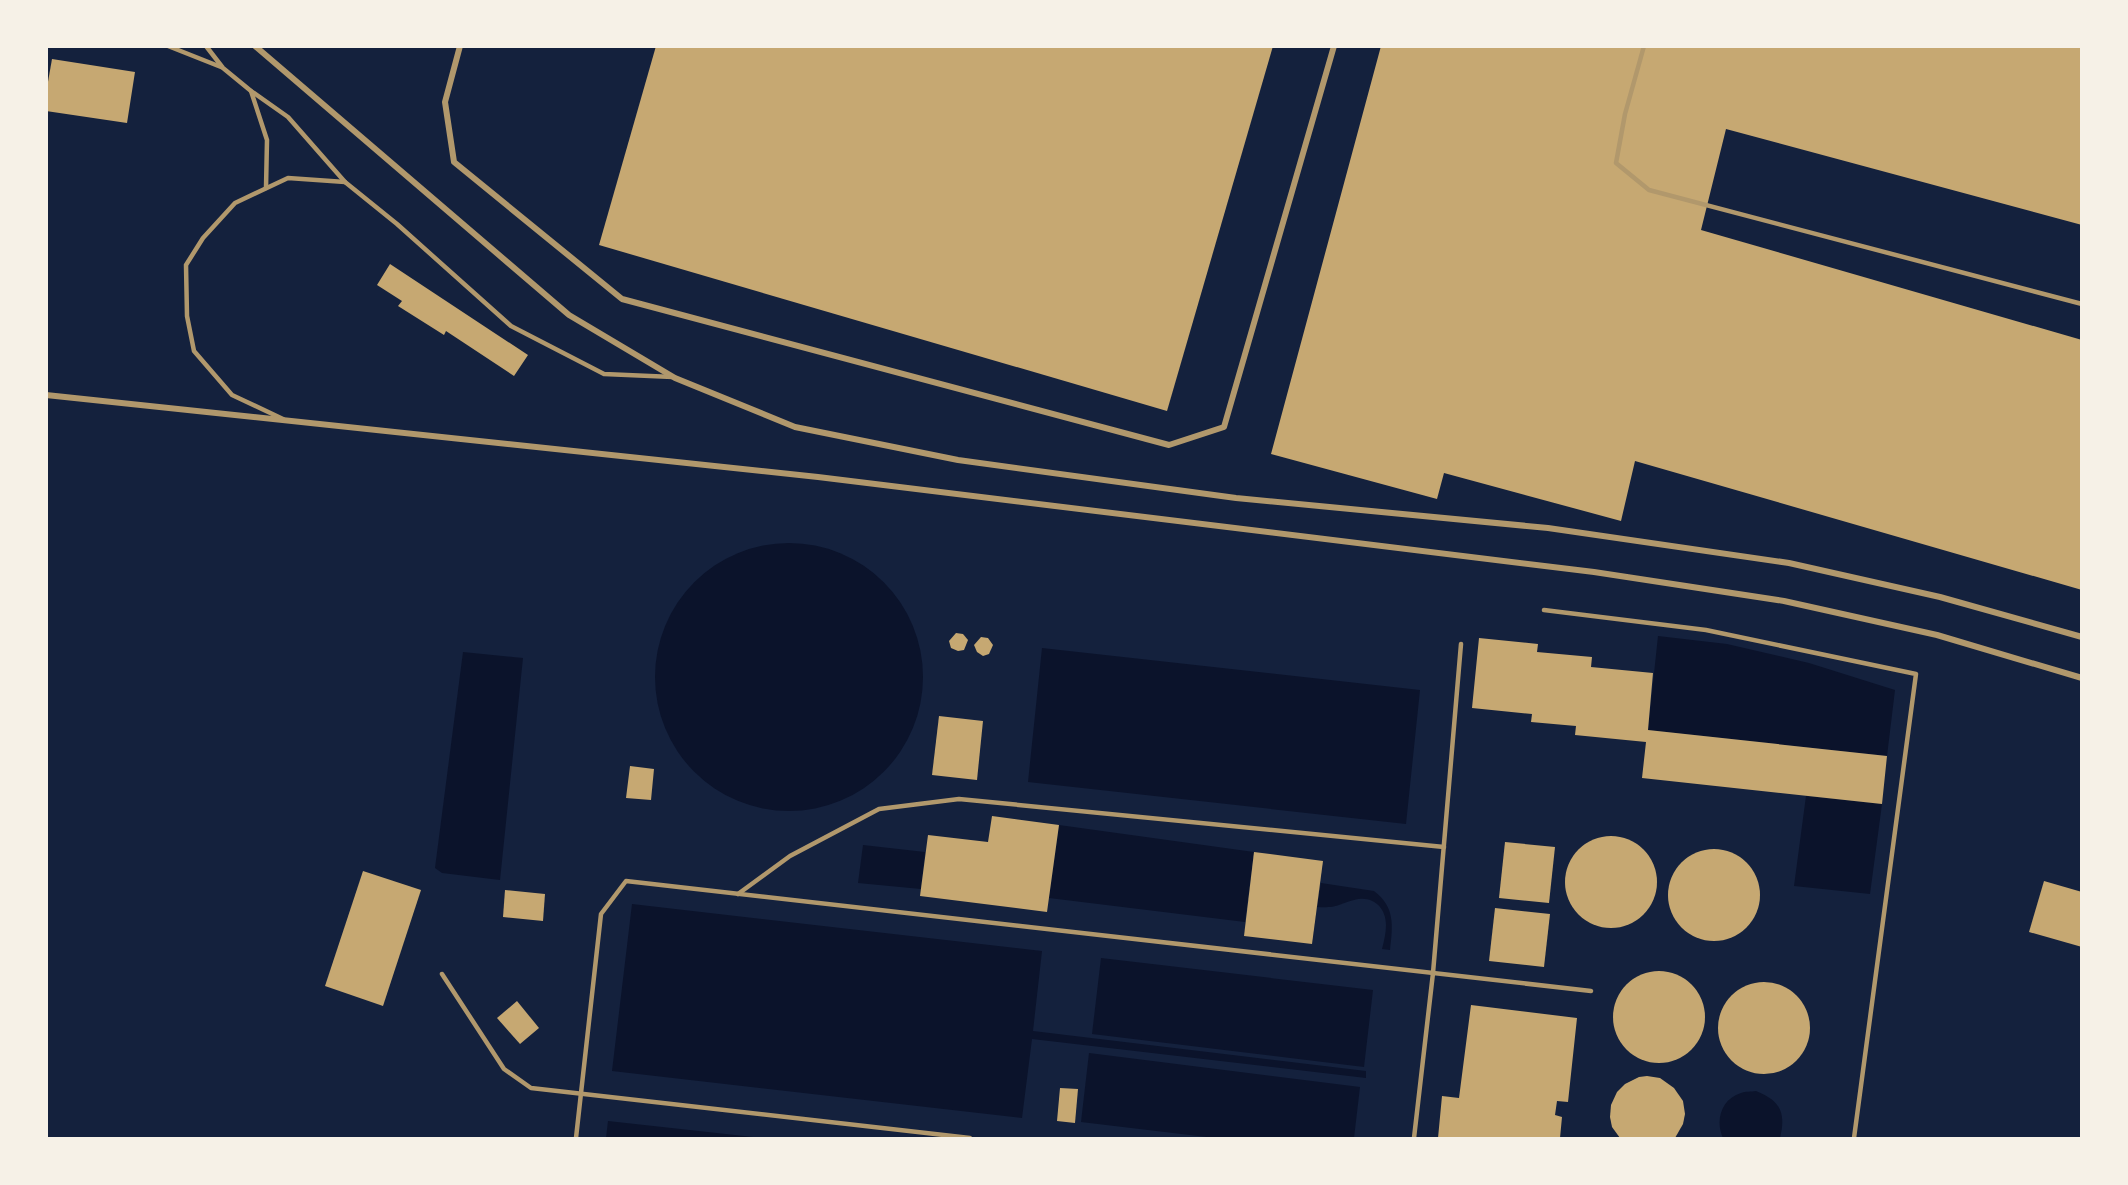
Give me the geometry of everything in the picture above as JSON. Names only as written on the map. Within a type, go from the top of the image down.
[{"type":"street","points":[[255,46],[569,315],[675,378],[795,427],[958,460],[1236,498],[1548,528],[1790,563],[1940,597],[2082,638]]},
{"type":"street","points":[[460,46],[445,102],[454,162],[622,299],[1169,445],[1224,427],[1334,46]]},
{"type":"street","points":[[46,395],[829,478],[1594,572],[1795,604],[1937,635],[2082,678]]},
{"type":"lane","points":[[168,46],[223,68]]},
{"type":"lane","points":[[207,46],[223,68],[288,117],[345,182],[397,224],[511,326],[604,374],[675,378]]},
{"type":"lane","points":[[1644,46],[1625,114],[1616,163],[1649,190],[2082,304]]},
{"type":"lane","points":[[251,91],[267,140],[266,188]]},
{"type":"lane","points":[[286,420],[232,395],[194,351],[187,316],[186,265],[203,238],[235,203],[288,178],[345,182]]},
{"type":"lane","points":[[1544,610],[1706,630],[1916,674],[1854,1138]]},
{"type":"lane","points":[[1414,1138],[1433,973],[1461,644]]},
{"type":"lane","points":[[738,894],[790,856],[879,809],[959,799],[1444,847]]},
{"type":"lane","points":[[576,1138],[601,914],[626,881],[1591,991]]},
{"type":"lane","points":[[442,974],[504,1069],[531,1088],[970,1138]]},
{"type":"water","points":[[789,543],[828,549],[852,559],[874,574],[892,592],[907,614],[917,638],[923,677],[917,716],[907,740],[892,762],[874,780],[852,795],[828,805],[789,811],[750,805],[726,795],[704,780],[686,762],[671,740],[661,716],[655,677],[661,638],[671,614],[686,592],[704,574],[726,559],[750,549]]},
{"type":"water","points":[[1658,636],[1727,644],[1809,663],[1895,690],[1887,756],[1648,730]]},
{"type":"water","points":[[1042,648],[1420,690],[1406,824],[1028,782]]},
{"type":"water","points":[[463,652],[523,658],[500,880],[442,873],[435,868]]},
{"type":"water","points":[[1806,796],[1882,804],[1870,894],[1794,886]]},
{"type":"water","points":[[1059,825],[1254,852],[1245,922],[1049,898]]},
{"type":"water","points":[[863,845],[925,852],[921,889],[858,883]]},
{"type":"water","points":[[1321,883],[1374,891],[1381,897],[1391,917],[1390,950],[1382,949],[1386,925],[1384,913],[1377,904],[1361,899],[1333,907],[1317,907]]},
{"type":"water","points":[[632,904],[1042,951],[1033,1031],[1366,1071],[1366,1078],[1032,1039],[1022,1118],[612,1071]]},
{"type":"water","points":[[1101,958],[1373,990],[1364,1067],[1092,1034]]},
{"type":"water","points":[[1089,1053],[1360,1087],[1354,1138],[1215,1138],[1081,1122]]},
{"type":"water","points":[[1756,1091],[1771,1099],[1780,1109],[1782,1129],[1780,1138],[1723,1138],[1720,1118],[1724,1105],[1734,1096]]},
{"type":"water","points":[[608,1121],[762,1138],[606,1138]]},
{"type":"building","points":[[656,46],[1273,46],[1167,411],[599,245]]},
{"type":"building","points":[[1381,46],[2082,46],[2082,225],[1726,129],[1701,230],[2082,340],[2082,590],[1635,461],[1621,521],[1444,473],[1437,499],[1271,454]]},
{"type":"building","points":[[52,59],[135,72],[127,123],[46,111],[46,93]]},
{"type":"building","points":[[390,264],[528,355],[514,376],[446,331],[444,335],[398,306],[402,301],[377,285]]},
{"type":"building","points":[[956,633],[963,634],[968,640],[964,650],[958,651],[951,648],[949,641]]},
{"type":"building","points":[[981,637],[988,638],[993,645],[989,654],[983,656],[977,652],[974,645]]},
{"type":"building","points":[[1479,638],[1538,644],[1537,652],[1592,657],[1591,667],[1653,673],[1648,730],[1887,756],[1882,804],[1642,778],[1646,742],[1575,735],[1576,726],[1531,722],[1532,714],[1472,708]]},
{"type":"building","points":[[939,716],[983,721],[977,780],[932,775]]},
{"type":"building","points":[[630,766],[654,769],[651,800],[626,798]]},
{"type":"building","points":[[992,816],[1059,825],[1047,912],[920,896],[928,835],[988,842]]},
{"type":"building","points":[[1611,836],[1628,840],[1643,850],[1653,865],[1657,882],[1653,899],[1643,914],[1628,924],[1611,928],[1594,924],[1579,914],[1569,899],[1565,882],[1569,865],[1579,850],[1594,840]]},
{"type":"building","points":[[1505,842],[1555,847],[1549,903],[1499,898]]},
{"type":"building","points":[[1714,849],[1731,853],[1746,863],[1756,878],[1760,895],[1756,912],[1746,927],[1731,937],[1714,941],[1697,937],[1682,927],[1672,912],[1668,895],[1672,878],[1682,863],[1697,853]]},
{"type":"building","points":[[1254,852],[1323,861],[1312,944],[1244,936]]},
{"type":"building","points":[[363,871],[421,890],[383,1006],[325,986]]},
{"type":"building","points":[[2044,881],[2082,892],[2082,947],[2029,932]]},
{"type":"building","points":[[505,890],[545,894],[543,921],[503,917]]},
{"type":"building","points":[[1495,908],[1550,914],[1544,967],[1489,961]]},
{"type":"building","points":[[1659,971],[1676,975],[1691,985],[1701,1000],[1705,1017],[1701,1034],[1691,1049],[1676,1059],[1659,1063],[1642,1059],[1627,1049],[1617,1034],[1613,1017],[1617,1000],[1627,985],[1642,975]]},
{"type":"building","points":[[1764,982],[1781,986],[1796,996],[1806,1011],[1810,1028],[1806,1045],[1796,1060],[1781,1070],[1764,1074],[1747,1070],[1732,1060],[1722,1045],[1718,1028],[1722,1011],[1732,996],[1747,986]]},
{"type":"building","points":[[517,1001],[539,1028],[520,1044],[497,1018]]},
{"type":"building","points":[[1471,1005],[1577,1018],[1568,1102],[1557,1101],[1555,1115],[1562,1117],[1560,1138],[1438,1138],[1442,1096],[1459,1098]]},
{"type":"building","points":[[1647,1076],[1660,1078],[1674,1088],[1683,1101],[1685,1114],[1683,1124],[1675,1138],[1620,1138],[1612,1127],[1611,1105],[1617,1092],[1625,1084]]},
{"type":"building","points":[[1060,1088],[1078,1089],[1075,1123],[1057,1121]]}]
